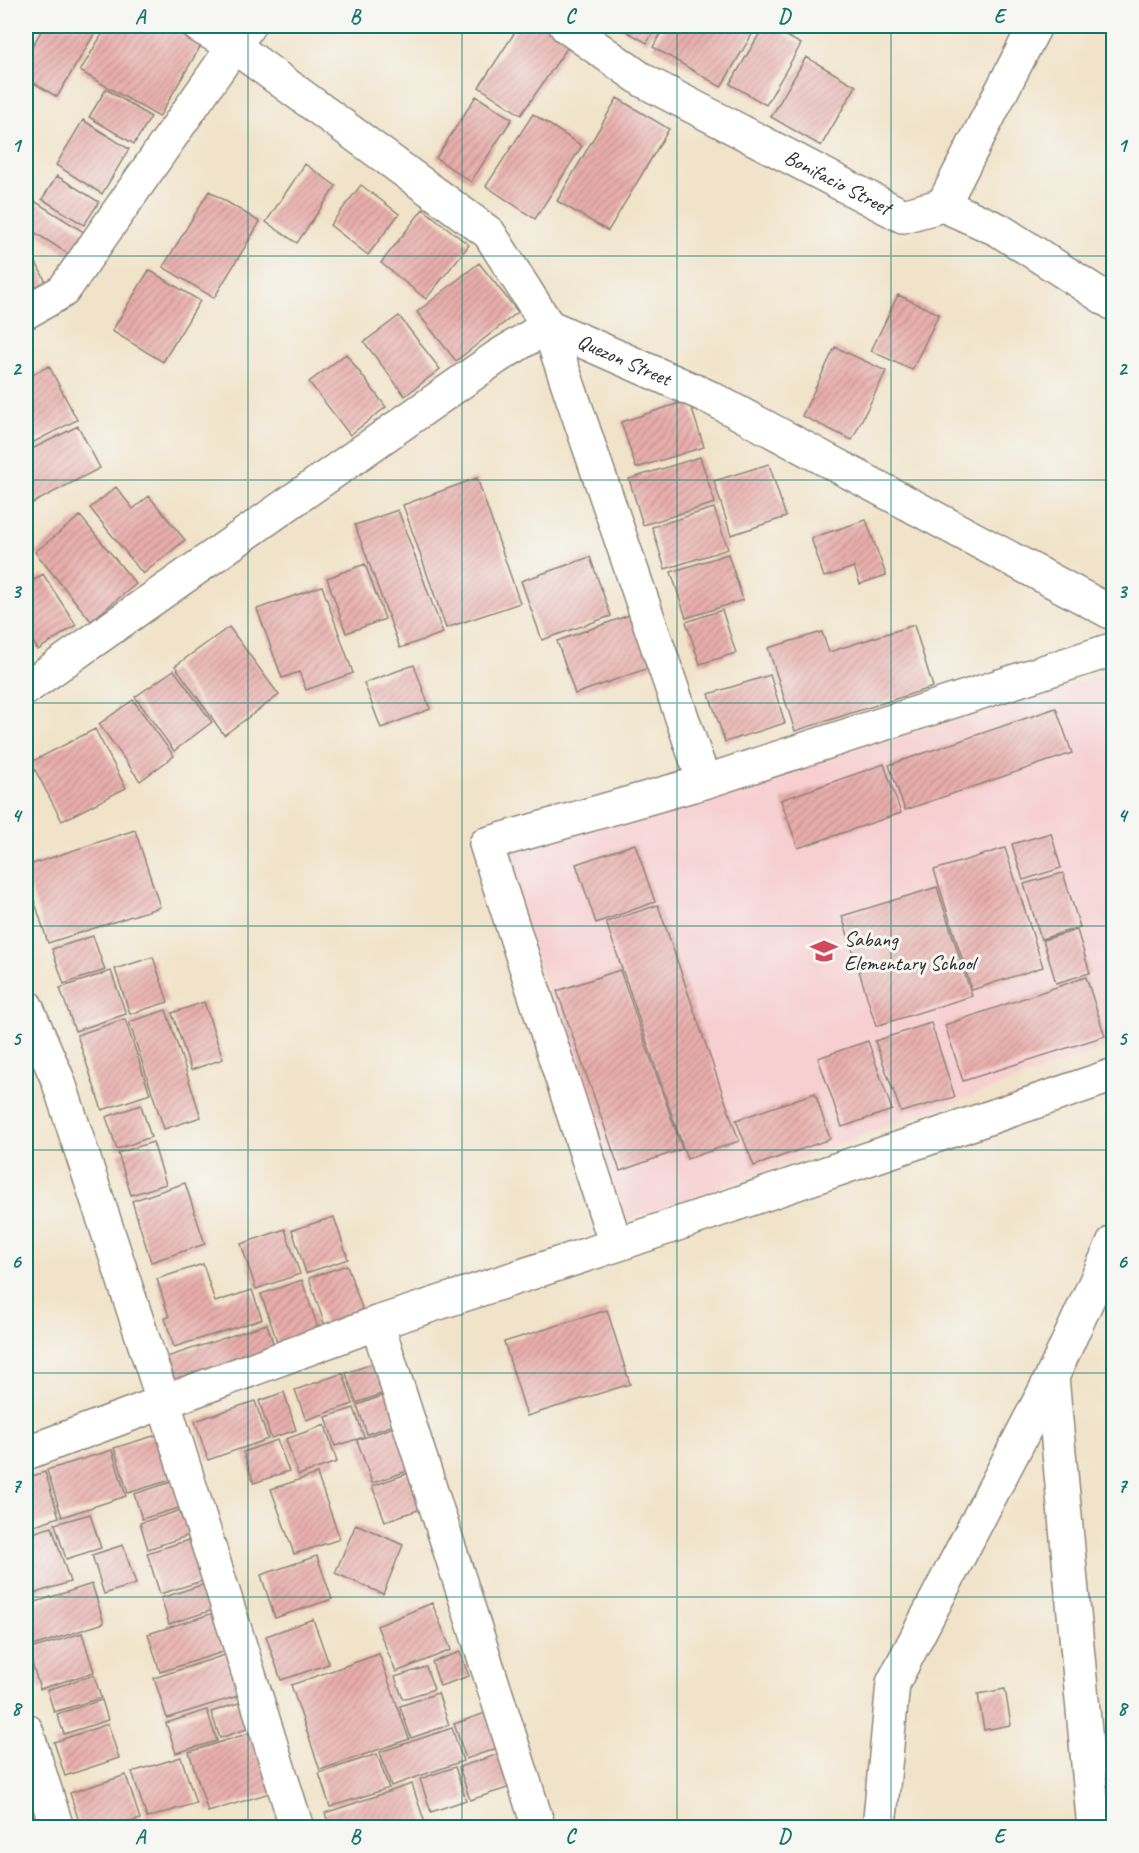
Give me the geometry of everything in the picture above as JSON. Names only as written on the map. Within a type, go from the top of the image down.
[{"type":"street","points":[[199,26],[242,36],[489,233],[548,326],[704,782]]},
{"type":"street","name":"Bonifacio Street","points":[[566,26],[644,81],[903,216],[943,205]]},
{"type":"street","points":[[1035,26],[943,205],[999,230],[1113,304]]},
{"type":"street","points":[[26,312],[63,291],[242,36]]},
{"type":"street","points":[[26,688],[497,357],[548,326]]},
{"type":"street","name":"Quezon Street","points":[[548,326],[711,398],[1113,614]]},
{"type":"street","points":[[616,1245],[486,844],[704,782],[1113,649]]},
{"type":"street","points":[[26,1006],[58,1080],[163,1400],[297,1827]]},
{"type":"street","points":[[26,1453],[163,1400],[377,1323],[616,1245],[1113,1075]]},
{"type":"street","points":[[879,1827],[893,1683],[1052,1377],[1113,1242]]},
{"type":"street","points":[[377,1323],[539,1827]]},
{"type":"street","points":[[1052,1377],[1094,1827]]},
{"type":"street","points":[[26,1730],[57,1827]]},
{"type":"shaded area","name":"Sabang Elementary School","points":[[1113,672],[1113,1045],[626,1221],[502,856]]},
{"type":"building","points":[[26,26],[36,26],[29,39],[26,37]]},
{"type":"building","points":[[44,26],[99,26],[57,97],[26,78],[26,57]]},
{"type":"building","points":[[107,26],[174,26],[203,42],[159,117],[80,71]]},
{"type":"building","points":[[519,26],[549,26],[572,41],[521,115],[479,87]]},
{"type":"building","points":[[617,26],[657,26],[647,43]]},
{"type":"building","points":[[665,26],[757,26],[721,87],[653,47]]},
{"type":"building","points":[[764,26],[769,26],[801,44],[766,105],[730,84]]},
{"type":"building","points":[[806,57],[856,86],[821,146],[771,117]]},
{"type":"building","points":[[106,89],[151,117],[134,144],[89,117]]},
{"type":"building","points":[[476,96],[512,119],[471,182],[436,158]]},
{"type":"building","points":[[617,98],[669,129],[608,231],[557,201]]},
{"type":"building","points":[[533,114],[582,146],[535,219],[486,186]]},
{"type":"building","points":[[83,120],[129,149],[102,194],[56,165]]},
{"type":"building","points":[[305,164],[336,186],[297,243],[266,222]]},
{"type":"building","points":[[57,176],[99,202],[84,225],[42,199]]},
{"type":"building","points":[[361,185],[399,214],[368,255],[330,225]]},
{"type":"building","points":[[209,191],[260,222],[214,298],[163,267]]},
{"type":"building","points":[[31,199],[87,234],[73,257],[26,227],[26,208]]},
{"type":"building","points":[[423,209],[469,245],[426,299],[381,263]]},
{"type":"building","points":[[26,243],[48,286],[26,298]]},
{"type":"building","points":[[479,263],[518,312],[456,361],[417,312]]},
{"type":"building","points":[[149,270],[200,301],[163,362],[112,331]]},
{"type":"building","points":[[898,295],[939,314],[912,370],[871,351]]},
{"type":"building","points":[[399,316],[440,369],[405,396],[364,342]]},
{"type":"building","points":[[835,347],[886,371],[852,440],[802,416]]},
{"type":"building","points":[[346,354],[386,407],[350,435],[309,382]]},
{"type":"building","points":[[49,366],[77,420],[26,446],[26,378]]},
{"type":"building","points":[[689,400],[704,447],[636,468],[621,422]]},
{"type":"building","points":[[78,426],[100,468],[31,504],[26,494],[26,452]]},
{"type":"building","points":[[700,457],[715,503],[643,525],[629,479]]},
{"type":"building","points":[[769,464],[786,517],[731,535],[714,481]]},
{"type":"building","points":[[477,478],[520,603],[446,628],[403,505]]},
{"type":"building","points":[[116,487],[133,509],[149,496],[185,540],[143,574],[90,508]]},
{"type":"building","points":[[714,508],[728,549],[665,569],[652,527]]},
{"type":"building","points":[[398,510],[443,633],[400,648],[355,525]]},
{"type":"building","points":[[80,516],[136,584],[91,621],[35,552]]},
{"type":"building","points":[[866,520],[886,575],[860,584],[854,567],[824,577],[811,538]]},
{"type":"building","points":[[728,554],[743,600],[686,618],[671,572]]},
{"type":"building","points":[[590,557],[611,616],[542,640],[521,581]]},
{"type":"building","points":[[365,564],[385,619],[346,633],[327,578]]},
{"type":"building","points":[[43,574],[76,625],[38,650],[26,630],[26,585]]},
{"type":"building","points":[[322,586],[353,673],[306,690],[299,672],[282,678],[257,609]]},
{"type":"building","points":[[722,610],[736,653],[700,664],[686,622]]},
{"type":"building","points":[[638,612],[657,665],[575,694],[557,641]]},
{"type":"building","points":[[914,625],[933,687],[795,731],[768,648],[822,632],[829,652]]},
{"type":"building","points":[[229,627],[279,695],[224,735],[175,666]]},
{"type":"building","points":[[414,665],[430,709],[381,728],[364,683]]},
{"type":"building","points":[[174,670],[212,722],[174,751],[135,697]]},
{"type":"building","points":[[770,675],[785,723],[725,742],[709,694]]},
{"type":"building","points":[[133,700],[174,756],[140,781],[99,724]]},
{"type":"building","points":[[1056,708],[1072,753],[905,810],[889,765]]},
{"type":"building","points":[[95,729],[126,788],[62,821],[31,762]]},
{"type":"building","points":[[884,764],[901,813],[798,848],[781,800]]},
{"type":"building","points":[[135,830],[160,907],[48,943],[26,875],[26,866]]},
{"type":"building","points":[[1051,833],[1061,868],[1023,880],[1012,844]]},
{"type":"building","points":[[635,844],[655,902],[596,923],[576,864]]},
{"type":"building","points":[[1005,848],[1043,967],[972,990],[934,870]]},
{"type":"building","points":[[1063,873],[1080,927],[1041,939],[1024,884]]},
{"type":"building","points":[[937,887],[972,996],[876,1026],[842,916]]},
{"type":"building","points":[[658,905],[739,1141],[687,1159],[606,922]]},
{"type":"building","points":[[1077,930],[1090,973],[1056,983],[1043,940]]},
{"type":"building","points":[[93,936],[105,970],[64,984],[52,949]]},
{"type":"building","points":[[153,957],[168,1002],[130,1014],[115,969]]},
{"type":"building","points":[[620,970],[682,1149],[620,1171],[557,991]]},
{"type":"building","points":[[111,971],[126,1014],[75,1031],[60,988]]},
{"type":"building","points":[[1086,977],[1105,1036],[963,1081],[945,1025]]},
{"type":"building","points":[[204,1002],[223,1059],[191,1070],[172,1013]]},
{"type":"building","points":[[166,1010],[201,1117],[164,1129],[129,1022]]},
{"type":"building","points":[[125,1019],[150,1094],[102,1110],[77,1035]]},
{"type":"building","points":[[931,1023],[955,1097],[901,1112],[875,1041]]},
{"type":"building","points":[[868,1041],[892,1110],[842,1127],[818,1058]]},
{"type":"building","points":[[815,1093],[830,1139],[754,1166],[736,1120]]},
{"type":"building","points":[[141,1105],[151,1137],[117,1149],[106,1117]]},
{"type":"building","points":[[153,1142],[166,1184],[131,1195],[118,1153]]},
{"type":"building","points":[[185,1183],[205,1244],[151,1262],[132,1201]]},
{"type":"building","points":[[334,1217],[348,1259],[306,1273],[292,1230]]},
{"type":"building","points":[[285,1229],[300,1274],[256,1289],[241,1244]]},
{"type":"building","points":[[203,1264],[215,1302],[252,1290],[262,1319],[174,1347],[165,1318],[169,1317],[157,1279]]},
{"type":"building","points":[[347,1265],[366,1320],[327,1332],[309,1278]]},
{"type":"building","points":[[302,1280],[320,1334],[279,1347],[261,1294]]},
{"type":"building","points":[[607,1310],[630,1384],[527,1416],[504,1342]]},
{"type":"building","points":[[267,1324],[277,1355],[177,1387],[167,1357]]},
{"type":"building","points":[[383,1360],[393,1390],[356,1403],[346,1373]]},
{"type":"building","points":[[343,1373],[353,1404],[306,1420],[295,1390]]},
{"type":"building","points":[[284,1392],[296,1430],[271,1438],[259,1401]]},
{"type":"building","points":[[390,1393],[400,1423],[367,1434],[357,1405]]},
{"type":"building","points":[[255,1401],[268,1439],[208,1460],[195,1421]]},
{"type":"building","points":[[354,1408],[364,1437],[335,1446],[326,1417]]},
{"type":"building","points":[[406,1423],[422,1466],[372,1483],[357,1440]]},
{"type":"building","points":[[325,1425],[337,1462],[298,1475],[286,1439]]},
{"type":"building","points":[[160,1434],[174,1479],[128,1493],[114,1448]]},
{"type":"building","points":[[277,1440],[289,1471],[254,1483],[243,1452]]},
{"type":"building","points":[[112,1450],[126,1496],[62,1517],[47,1470]]},
{"type":"building","points":[[418,1470],[430,1506],[385,1521],[372,1486]]},
{"type":"building","points":[[45,1472],[59,1517],[26,1528],[26,1478]]},
{"type":"building","points":[[317,1474],[340,1539],[294,1554],[271,1489]]},
{"type":"building","points":[[178,1480],[186,1506],[142,1519],[134,1494]]},
{"type":"building","points":[[185,1509],[193,1534],[148,1549],[140,1523]]},
{"type":"building","points":[[90,1514],[101,1548],[66,1559],[55,1524]]},
{"type":"building","points":[[356,1524],[403,1545],[383,1594],[335,1573]]},
{"type":"building","points":[[52,1527],[70,1582],[26,1596],[26,1535]]},
{"type":"building","points":[[195,1538],[208,1579],[160,1594],[147,1553]]},
{"type":"building","points":[[123,1545],[136,1584],[104,1594],[92,1555]]},
{"type":"building","points":[[317,1556],[332,1599],[275,1618],[261,1575]]},
{"type":"building","points":[[208,1583],[216,1609],[169,1624],[161,1598]]},
{"type":"building","points":[[92,1584],[104,1623],[33,1646],[26,1621],[26,1605]]},
{"type":"building","points":[[432,1603],[451,1650],[396,1672],[377,1626]]},
{"type":"building","points":[[220,1611],[232,1649],[160,1672],[148,1634]]},
{"type":"building","points":[[313,1619],[329,1664],[281,1680],[266,1636]]},
{"type":"building","points":[[82,1633],[94,1672],[40,1689],[28,1650]]},
{"type":"building","points":[[460,1652],[469,1676],[440,1686],[432,1662]]},
{"type":"building","points":[[231,1653],[244,1694],[167,1718],[154,1678]]},
{"type":"building","points":[[379,1654],[409,1739],[320,1770],[291,1685]]},
{"type":"building","points":[[426,1667],[434,1689],[403,1699],[395,1677]]},
{"type":"building","points":[[94,1675],[101,1698],[54,1712],[47,1690]]},
{"type":"building","points":[[1005,1689],[1011,1725],[984,1730],[978,1694]]},
{"type":"building","points":[[438,1693],[449,1725],[411,1738],[400,1706]]},
{"type":"building","points":[[102,1700],[108,1720],[64,1734],[57,1714]]},
{"type":"building","points":[[242,1702],[250,1728],[220,1738],[211,1712]]},
{"type":"building","points":[[207,1710],[217,1741],[176,1753],[166,1723]]},
{"type":"building","points":[[491,1711],[503,1746],[466,1759],[454,1724]]},
{"type":"building","points":[[108,1724],[119,1758],[65,1776],[54,1742]]},
{"type":"building","points":[[452,1728],[463,1761],[391,1786],[380,1752]]},
{"type":"building","points":[[256,1731],[276,1791],[208,1812],[189,1752]]},
{"type":"building","points":[[505,1752],[517,1785],[470,1800],[459,1767]]},
{"type":"building","points":[[377,1754],[389,1788],[330,1807],[319,1773]]},
{"type":"building","points":[[181,1757],[196,1803],[147,1818],[132,1772]]},
{"type":"building","points":[[455,1767],[466,1800],[431,1812],[420,1779]]},
{"type":"building","points":[[126,1775],[140,1819],[111,1828],[81,1828],[70,1793]]},
{"type":"building","points":[[412,1784],[425,1823],[411,1828],[330,1828],[325,1813]]},
{"type":"building","points":[[437,1821],[439,1828],[420,1828],[420,1827]]},
{"type":"place","name":"Sabang Elementary School","points":[[824,951]]}]
